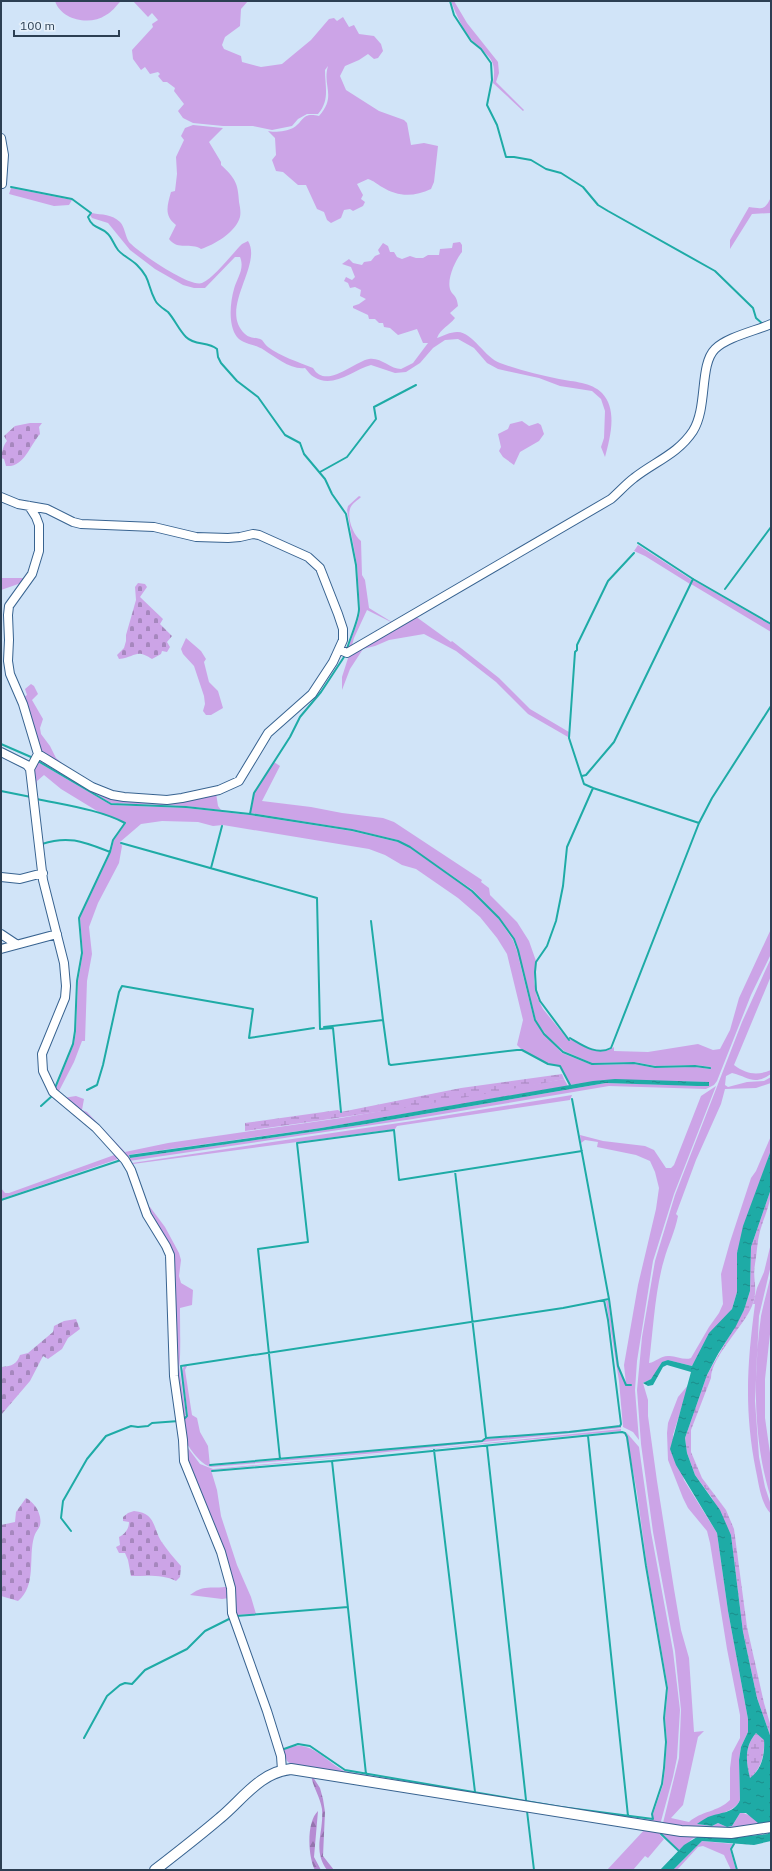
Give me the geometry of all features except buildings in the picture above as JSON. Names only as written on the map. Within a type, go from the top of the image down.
[{"type":"street","points":[[1,138],[4,155],[2,184]]},
{"type":"street","points":[[340,650],[347,653],[434,604],[611,499],[633,479],[667,457],[684,442],[697,424],[703,404],[707,366],[715,349],[732,340],[771,324]]},
{"type":"street","points":[[1,497],[29,506],[47,509],[73,522],[81,524],[154,527],[196,537],[240,537],[253,534],[300,553],[315,562],[327,583],[343,629],[343,640],[340,650],[312,694],[268,733],[239,781],[219,790],[167,800],[112,795],[79,780],[38,754],[23,704],[10,674],[8,662],[9,606],[32,574],[39,551],[39,525],[29,506]]},
{"type":"street","points":[[1,752],[27,765],[30,770],[43,873],[64,963],[67,992],[42,1054],[43,1071],[53,1092],[96,1128],[125,1160],[131,1170],[147,1215],[170,1255],[174,1376],[182,1433],[184,1461],[221,1552],[231,1588],[232,1613],[267,1711],[280,1756],[282,1770]]},
{"type":"street","points":[[30,770],[38,754]]},
{"type":"street","points":[[1,877],[20,879],[43,873]]},
{"type":"street","points":[[1,934],[16,944]]},
{"type":"street","points":[[1,949],[57,934]]},
{"type":"street","points":[[155,1870],[221,1817],[258,1783],[282,1770],[313,1771],[681,1831],[731,1833],[768,1828]]},
{"type":"green space","points":[[55,1],[133,1],[120,2],[106,15],[92,20],[84,20],[70,17],[63,13],[58,8]]},
{"type":"green space","points":[[133,1],[248,1],[241,9],[240,26],[225,37],[222,45],[224,49],[241,56],[242,62],[261,67],[282,64],[311,40],[329,19],[334,18],[337,21],[343,17],[349,27],[354,25],[359,34],[374,36],[381,44],[383,51],[378,58],[374,59],[368,54],[345,66],[340,76],[346,90],[379,111],[404,120],[407,123],[411,145],[424,143],[438,146],[434,182],[431,189],[425,192],[406,195],[394,193],[368,179],[357,184],[363,195],[361,199],[365,202],[363,206],[353,211],[350,209],[344,210],[341,218],[331,223],[327,220],[324,212],[317,209],[306,185],[298,185],[283,172],[276,171],[272,160],[276,155],[275,138],[268,131],[277,132],[287,130],[297,126],[306,116],[319,116],[327,103],[328,66],[325,70],[326,93],[322,109],[318,114],[307,114],[298,119],[292,126],[272,130],[253,126],[223,126],[193,123],[183,118],[178,111],[184,104],[174,91],[175,88],[167,82],[163,82],[158,76],[160,74],[158,72],[150,74],[145,67],[141,70],[133,59],[132,50],[153,27],[152,24],[158,20],[152,13],[148,17]]},
{"type":"green space","points":[[451,1],[454,1],[467,23],[498,62],[499,73],[496,82],[524,110],[523,111],[493,83],[494,67],[492,62],[468,35]]},
{"type":"green space","points":[[193,125],[223,128],[209,142],[221,162],[221,165],[233,177],[237,185],[240,211],[238,223],[229,233],[218,241],[201,249],[193,246],[176,245],[169,239],[176,225],[172,222],[168,214],[168,202],[171,192],[175,191],[177,174],[176,157],[184,140],[181,136],[185,128]]},
{"type":"green space","points":[[11,188],[72,200],[69,205],[54,206],[9,194]]},
{"type":"green space","points":[[771,197],[771,213],[752,214],[730,249],[730,240],[749,207],[763,208]]},
{"type":"green space","points":[[92,213],[107,215],[117,219],[123,226],[129,242],[134,247],[176,275],[196,283],[202,283],[212,276],[242,244],[248,241],[251,251],[250,262],[238,300],[236,312],[238,324],[247,336],[262,340],[267,346],[278,353],[313,368],[318,374],[325,376],[332,376],[340,373],[369,359],[378,360],[401,369],[413,363],[428,343],[423,343],[417,329],[398,335],[390,328],[384,327],[383,323],[379,323],[375,319],[369,319],[368,315],[353,308],[353,306],[366,299],[360,296],[361,290],[355,287],[350,288],[348,283],[344,281],[346,277],[352,280],[355,277],[351,267],[342,264],[349,259],[353,263],[362,265],[364,262],[371,261],[375,256],[380,254],[378,250],[383,243],[388,246],[390,252],[394,252],[397,257],[402,259],[410,256],[423,258],[428,255],[439,255],[440,249],[452,248],[453,243],[460,242],[462,245],[462,252],[454,265],[449,283],[450,289],[456,298],[458,306],[450,313],[455,318],[437,338],[457,332],[463,333],[473,340],[489,356],[500,363],[537,374],[582,383],[598,389],[607,400],[611,416],[609,441],[605,457],[601,447],[604,438],[605,411],[601,399],[592,391],[560,386],[539,378],[498,369],[487,363],[474,348],[458,339],[445,340],[433,348],[420,363],[406,372],[395,373],[371,365],[336,380],[321,380],[310,374],[305,368],[289,365],[261,348],[243,342],[237,337],[232,326],[231,307],[234,289],[242,266],[240,257],[235,257],[205,288],[194,288],[183,285],[155,269],[130,250],[108,223],[92,218],[90,215]]},
{"type":"green space","points":[[522,421],[529,426],[538,423],[541,425],[544,434],[539,441],[520,452],[514,465],[503,457],[499,451],[501,447],[498,434],[508,429],[510,424]]},
{"type":"green space","points":[[30,423],[42,423],[39,427],[40,434],[22,460],[12,466],[6,466],[4,459],[1,458],[7,441],[4,436],[15,426]]},
{"type":"green space","points":[[359,496],[361,497],[351,507],[349,517],[355,535],[361,541],[362,575],[365,580],[369,608],[395,624],[367,610],[354,638],[351,649],[348,649],[359,618],[360,609],[357,565],[347,510],[348,506]]},
{"type":"green space","points":[[638,545],[692,580],[690,584],[645,556],[634,551]]},
{"type":"green space","points":[[2,578],[27,578],[24,582],[1,590]]},
{"type":"green space","points":[[693,580],[771,625],[771,632],[691,584]]},
{"type":"green space","points":[[138,583],[145,584],[147,587],[140,597],[163,619],[160,624],[172,636],[167,642],[170,647],[167,652],[162,651],[161,654],[152,659],[142,654],[136,654],[119,659],[117,655],[124,648],[126,635],[136,600],[135,587]]},
{"type":"green space","points":[[415,616],[451,642],[452,641],[499,678],[530,709],[569,732],[568,737],[528,714],[496,682],[456,651],[424,634],[389,640],[363,649],[350,669],[342,690],[342,677],[349,655]]},
{"type":"green space","points":[[186,638],[201,651],[206,659],[204,662],[209,682],[218,691],[223,708],[211,715],[206,715],[203,711],[205,704],[204,696],[194,666],[183,654],[181,649]]},
{"type":"green space","points":[[31,684],[34,686],[38,694],[32,700],[43,719],[40,728],[41,734],[50,746],[56,758],[65,766],[39,753],[22,698],[27,695],[25,689]]},
{"type":"green space","points":[[39,758],[124,799],[216,793],[218,806],[221,810],[185,806],[111,803],[38,760]]},
{"type":"green space","points":[[36,761],[111,805],[186,808],[250,815],[351,831],[398,842],[410,848],[471,891],[498,918],[513,940],[517,951],[534,1020],[544,1034],[562,1053],[592,1065],[634,1064],[655,1068],[695,1067],[710,1069],[711,1067],[696,1065],[656,1066],[635,1062],[592,1063],[564,1051],[547,1036],[536,1021],[514,939],[498,916],[473,890],[410,847],[398,840],[351,829],[251,813],[254,793],[274,762],[280,766],[262,801],[383,818],[394,822],[482,880],[481,882],[489,888],[490,895],[517,922],[529,941],[536,961],[534,981],[537,997],[543,1009],[569,1041],[571,1039],[592,1050],[603,1051],[614,1047],[614,1051],[648,1052],[698,1044],[713,1050],[720,1049],[730,1030],[739,998],[771,929],[771,954],[751,995],[717,1081],[714,1085],[706,1089],[609,1086],[413,1119],[129,1161],[54,1093],[74,1044],[76,1032],[78,982],[83,953],[80,918],[111,852],[114,840],[126,823],[102,814],[61,789],[44,775],[37,781],[37,798],[33,771]],"holes":[[[162,821],[198,822],[213,826],[223,825],[369,849],[385,855],[402,865],[416,869],[458,898],[480,917],[497,938],[507,954],[523,1020],[517,1045],[521,1049],[549,1064],[561,1067],[570,1085],[605,1080],[709,1082],[708,1086],[606,1083],[360,1125],[130,1158],[129,1155],[134,1154],[321,1128],[568,1086],[564,1079],[341,1118],[168,1143],[125,1152],[87,1112],[82,1110],[84,1099],[76,1096],[63,1098],[58,1093],[74,1062],[82,1041],[85,1041],[87,981],[92,954],[89,927],[98,903],[119,863],[122,846],[120,842],[141,824]]]},
{"type":"green space","points":[[771,958],[771,976],[734,1065],[752,1073],[761,1073],[771,1070],[771,1074],[765,1078],[751,1080],[732,1073],[726,1076],[725,1085],[728,1087],[747,1082],[764,1081],[771,1077],[771,1083],[756,1088],[725,1089],[721,1104],[696,1160],[676,1214],[678,1216],[677,1222],[664,1260],[658,1284],[649,1363],[665,1356],[685,1359],[691,1358],[719,1313],[723,1304],[721,1274],[730,1242],[751,1178],[756,1171],[771,1136],[771,1150],[737,1253],[737,1292],[732,1309],[692,1366],[668,1360],[651,1379],[643,1383],[648,1400],[648,1416],[674,1589],[681,1630],[689,1658],[694,1732],[704,1731],[698,1737],[683,1805],[671,1818],[689,1822],[694,1818],[720,1807],[730,1800],[730,1768],[732,1753],[740,1738],[740,1715],[707,1531],[688,1508],[668,1460],[668,1423],[678,1397],[689,1384],[673,1435],[684,1480],[717,1533],[728,1611],[748,1719],[748,1732],[741,1747],[739,1760],[740,1800],[737,1805],[728,1811],[698,1824],[712,1826],[718,1823],[727,1827],[732,1826],[740,1813],[747,1814],[758,1821],[766,1823],[715,1831],[663,1823],[679,1758],[681,1710],[675,1651],[653,1532],[641,1444],[637,1390],[642,1337],[655,1261],[675,1195],[742,1022]]},
{"type":"green space","points":[[562,1074],[564,1079],[484,1094],[365,1114],[245,1131],[245,1123],[338,1110],[341,1112],[461,1088]]},
{"type":"green space","points":[[716,1086],[674,1194],[653,1261],[637,1361],[635,1390],[639,1440],[633,1432],[623,1427],[619,1381],[606,1301],[608,1301],[618,1367],[626,1386],[630,1386],[630,1384],[626,1384],[624,1365],[638,1285],[656,1209],[659,1188],[655,1172],[650,1161],[636,1155],[597,1147],[598,1142],[585,1140],[581,1143],[580,1135],[603,1141],[645,1146],[654,1150],[666,1168],[671,1168],[674,1165],[701,1096]]},
{"type":"green space","points":[[572,1095],[570,1100],[397,1126],[395,1129],[133,1164],[148,1207],[150,1207],[165,1227],[179,1253],[181,1260],[179,1276],[181,1283],[193,1290],[192,1305],[180,1308],[179,1367],[186,1415],[184,1418],[175,1376],[172,1266],[130,1165],[132,1163],[412,1121]]},
{"type":"green space","points":[[117,1154],[121,1158],[1,1199],[1,1188],[5,1193],[9,1193]]},
{"type":"green space","points":[[771,1189],[769,1205],[758,1239],[754,1270],[754,1300],[748,1314],[722,1351],[712,1370],[711,1378],[691,1430],[691,1452],[702,1478],[726,1510],[734,1529],[747,1627],[764,1703],[771,1727],[771,1738],[757,1698],[743,1632],[731,1535],[712,1498],[695,1475],[687,1453],[685,1438],[707,1375],[744,1310],[750,1291],[751,1247]]},
{"type":"green space","points":[[771,1243],[771,1265],[759,1316],[755,1401],[759,1457],[765,1487],[771,1505],[771,1514],[765,1505],[759,1488],[752,1449],[748,1407],[748,1388],[750,1347],[755,1304],[753,1304],[757,1288],[764,1272]]},
{"type":"green space","points":[[771,1274],[771,1325],[765,1379],[765,1418],[771,1460],[771,1498],[761,1455],[756,1408],[756,1385],[758,1338],[761,1316]]},
{"type":"green space","points":[[76,1319],[80,1329],[68,1338],[62,1349],[48,1359],[43,1356],[30,1381],[1,1415],[2,1367],[14,1364],[20,1355],[28,1353],[53,1332],[54,1326],[64,1321]]},
{"type":"green space","points":[[184,1366],[187,1366],[185,1370],[192,1415],[197,1418],[200,1432],[208,1446],[210,1466],[483,1441],[486,1439],[621,1426],[621,1428],[377,1453],[211,1467],[203,1463],[192,1452],[183,1436],[182,1421],[188,1415],[182,1371]]},
{"type":"green space","points":[[621,1429],[621,1431],[211,1470],[217,1490],[221,1516],[237,1565],[251,1597],[256,1614],[235,1615],[233,1585],[189,1470],[185,1444],[200,1464],[213,1469],[400,1452]]},
{"type":"green space","points":[[626,1432],[639,1447],[651,1532],[673,1651],[680,1710],[677,1758],[660,1825],[292,1765],[287,1761],[236,1618],[238,1616],[284,1750],[293,1746],[309,1748],[344,1771],[561,1808],[653,1820],[653,1814],[663,1785],[665,1768],[667,1742],[665,1718],[668,1688]]},
{"type":"green space","points":[[26,1498],[37,1508],[40,1517],[40,1524],[32,1545],[31,1571],[28,1587],[24,1595],[18,1601],[1,1596],[1,1525],[15,1522],[16,1512]]},
{"type":"green space","points":[[134,1511],[141,1512],[150,1518],[161,1541],[181,1566],[180,1577],[176,1581],[160,1576],[131,1576],[125,1553],[119,1553],[116,1547],[120,1545],[119,1537],[125,1533],[128,1527],[129,1522],[123,1521],[123,1517]]},
{"type":"green space","points":[[230,1586],[229,1598],[222,1599],[190,1595],[200,1589]]},
{"type":"green space","points":[[756,1733],[764,1739],[764,1750],[760,1766],[750,1779],[747,1755],[749,1744]]},
{"type":"green space","points":[[311,1774],[320,1788],[325,1812],[323,1856],[334,1870],[327,1870],[320,1855],[319,1848],[322,1809]]},
{"type":"green space","points":[[318,1811],[314,1857],[321,1870],[315,1870],[311,1857],[309,1840],[311,1823]]},
{"type":"green space","points":[[646,1828],[767,1831],[768,1834],[738,1837],[697,1837],[692,1839],[680,1851],[661,1833],[660,1835],[664,1839],[648,1858],[645,1856],[633,1870],[607,1870]]},
{"type":"green space","points":[[702,1841],[733,1844],[730,1849],[736,1870],[731,1870],[724,1855],[703,1846],[698,1847],[677,1870],[673,1870]]},
{"type":"water","points":[[615,1079],[709,1082],[709,1086],[606,1083],[360,1125],[130,1158],[129,1155],[321,1128],[593,1081]]},
{"type":"water","points":[[771,1150],[771,1189],[751,1247],[750,1291],[744,1310],[736,1326],[718,1354],[707,1375],[685,1438],[687,1453],[695,1475],[720,1510],[731,1535],[743,1632],[757,1698],[771,1738],[771,1824],[758,1823],[746,1813],[740,1813],[732,1826],[727,1827],[718,1823],[712,1826],[697,1824],[708,1817],[734,1808],[740,1800],[739,1760],[741,1747],[748,1732],[748,1719],[728,1611],[717,1533],[676,1465],[670,1449],[691,1372],[667,1365],[663,1367],[653,1385],[648,1386],[643,1383],[651,1379],[662,1362],[668,1360],[692,1366],[709,1333],[732,1309],[737,1292],[737,1253],[743,1226]],"holes":[[[756,1733],[764,1740],[762,1761],[760,1766],[750,1778],[747,1760],[749,1744]]]},
{"type":"water","points":[[771,1830],[771,1841],[754,1845],[702,1841],[673,1870],[660,1870],[684,1845],[697,1837],[738,1837],[768,1834],[767,1831]]},
{"type":"waterway","points":[[450,1],[454,15],[471,41],[481,49],[491,63],[492,80],[487,105],[497,125],[506,157],[531,160],[546,169],[561,173],[583,187],[598,205],[715,271],[753,308],[756,318],[764,325]]},
{"type":"waterway","points":[[11,187],[72,199],[91,213],[88,217],[92,224],[108,234],[118,250],[135,263],[145,274],[156,302],[168,312],[186,337],[193,342],[210,345],[217,349],[218,357],[221,363],[237,381],[258,397],[285,435],[300,443],[304,454],[325,479],[332,494],[346,514],[356,565],[359,609],[347,649]]},
{"type":"waterway","points":[[320,472],[347,457],[376,419],[374,407],[416,385]]},
{"type":"waterway","points":[[725,589],[771,527]]},
{"type":"waterway","points":[[638,543],[693,579],[771,624]]},
{"type":"waterway","points":[[593,788],[584,784],[569,738],[575,652],[608,581],[634,553]]},
{"type":"waterway","points":[[582,776],[586,775],[614,742],[693,579]]},
{"type":"waterway","points":[[250,814],[254,793],[290,737],[300,717],[321,692],[344,657]]},
{"type":"waterway","points":[[570,1038],[590,1049],[600,1051],[611,1048],[699,823],[712,798],[771,706]]},
{"type":"waterway","points":[[1,744],[31,757]]},
{"type":"waterway","points":[[38,761],[111,804],[186,807],[250,814],[352,830],[398,841],[410,847],[472,891],[499,918],[514,939],[518,950],[535,1020],[544,1034],[563,1052],[592,1064],[634,1063],[655,1067],[695,1066],[710,1068]]},
{"type":"waterway","points":[[569,1040],[540,1001],[536,990],[535,972],[536,962],[547,946],[556,921],[563,886],[567,847],[593,788],[699,823]]},
{"type":"waterway","points":[[1,791],[31,797]]},
{"type":"waterway","points":[[37,799],[94,811],[125,823],[113,840],[110,852],[79,918],[82,953],[77,981],[75,1031],[73,1044],[55,1088]]},
{"type":"waterway","points":[[211,868],[222,826]]},
{"type":"waterway","points":[[42,844],[52,841],[69,840],[92,845],[110,852]]},
{"type":"waterway","points":[[121,843],[317,898],[320,1029],[333,1028],[341,1112]]},
{"type":"waterway","points":[[371,921],[383,1020]]},
{"type":"waterway","points":[[87,1090],[97,1085],[103,1065],[119,992],[122,986],[253,1009],[249,1038],[314,1028]]},
{"type":"waterway","points":[[324,1027],[383,1020],[389,1064],[391,1065],[522,1050],[548,1064],[560,1066],[570,1085]]},
{"type":"waterway","points":[[41,1106],[52,1096]]},
{"type":"waterway","points":[[572,1099],[609,1299],[618,1366],[626,1385],[631,1385]]},
{"type":"waterway","points":[[280,1459],[258,1249],[308,1242],[297,1143],[394,1130],[399,1180],[582,1151]]},
{"type":"waterway","points":[[1,1200],[121,1160]]},
{"type":"waterway","points":[[455,1171],[486,1438]]},
{"type":"waterway","points":[[183,1420],[187,1416],[181,1366],[563,1308],[609,1299]]},
{"type":"waterway","points":[[210,1465],[482,1441],[486,1438],[569,1432],[620,1426],[621,1424],[608,1320],[604,1300]]},
{"type":"waterway","points":[[71,1531],[61,1518],[63,1501],[87,1459],[106,1436],[131,1426],[148,1426],[152,1423],[179,1421]]},
{"type":"waterway","points":[[212,1471],[332,1461],[622,1432],[625,1433],[627,1437],[646,1566],[667,1688],[664,1718],[666,1742],[664,1768],[662,1784],[652,1814],[653,1819],[561,1807],[345,1770],[310,1746],[298,1744],[284,1749]]},
{"type":"waterway","points":[[588,1436],[628,1816]]},
{"type":"waterway","points":[[487,1446],[526,1800]]},
{"type":"waterway","points":[[434,1450],[475,1792]]},
{"type":"waterway","points":[[332,1461],[366,1774]]},
{"type":"waterway","points":[[236,1616],[348,1607]]},
{"type":"waterway","points":[[84,1738],[107,1696],[120,1685],[125,1683],[132,1684],[145,1670],[187,1649],[205,1631],[231,1618]]},
{"type":"waterway","points":[[527,1811],[534,1870]]},
{"type":"waterway","points":[[661,1834],[679,1851]]},
{"type":"waterway","points":[[734,1844],[731,1849],[737,1870]]}]
